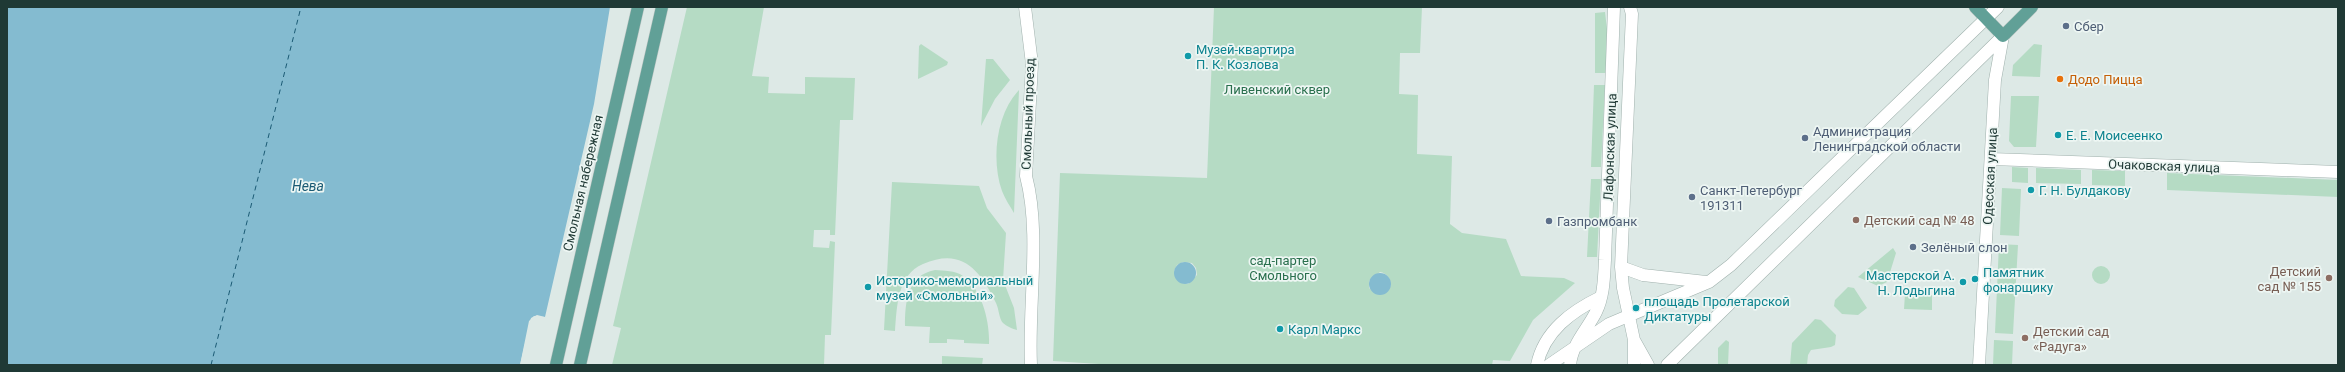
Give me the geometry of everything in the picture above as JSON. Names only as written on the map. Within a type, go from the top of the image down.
[{"type":"main road","name":"Смольная набережная","points":[[556,365],[638,7]]},
{"type":"main road","points":[[580,365],[662,7]]},
{"type":"main road","points":[[1975,7],[2003,36],[2032,7]]},
{"type":"street","name":"Смольный проезд","points":[[1025,7],[1032,64],[1026,176],[1031,193],[1031,365]]},
{"type":"street","name":"Лафонская улица","points":[[1602,292],[1609,181],[1614,7]]},
{"type":"street","points":[[1549,365],[1576,345],[1609,324],[1709,282],[1731,265],[1998,7]]},
{"type":"street","name":"Лафонская улица","points":[[1621,267],[1632,9]]},
{"type":"street","points":[[1667,365],[2003,36]]},
{"type":"street","name":"Одесская улица","points":[[1979,365],[1995,80],[2003,36]]},
{"type":"street","name":"Очаковская улица","points":[[1991,159],[2338,172]]},
{"type":"street","points":[[1634,365],[1634,340],[1628,315],[1621,267],[1643,275],[1684,281],[1709,282]]},
{"type":"street","points":[[1570,365],[1576,345],[1596,312],[1602,292]]},
{"type":"street","points":[[1537,365],[1544,344],[1554,331],[1602,292]]},
{"type":"street","points":[[1634,340],[1648,365]]},
{"type":"green space","points":[[687,7],[764,7],[752,76],[769,77],[768,93],[805,94],[805,77],[855,78],[853,120],[840,120],[835,235],[830,235],[830,230],[814,230],[813,247],[829,248],[830,241],[835,242],[831,335],[825,335],[824,365],[612,365],[621,328],[613,326]]},
{"type":"green space","name":"сад-партер Смольного","points":[[1214,7],[1422,7],[1420,53],[1400,53],[1399,94],[1418,95],[1417,154],[1452,156],[1450,224],[1462,233],[1506,239],[1521,276],[1564,278],[1575,283],[1533,320],[1510,361],[1493,360],[1492,365],[1114,365],[1053,361],[1060,173],[1207,178]],"holes":[[[1183,262],[1192,263],[1196,268],[1197,275],[1188,284],[1182,283],[1174,271],[1177,265]],[[1380,272],[1388,277],[1391,286],[1376,294],[1369,288],[1369,281]]]},
{"type":"green space","points":[[1605,12],[1607,29],[1606,73],[1595,73],[1595,13]]},
{"type":"green space","points":[[921,44],[948,62],[947,65],[918,79],[919,46]]},
{"type":"green space","points":[[2034,44],[2042,45],[2040,77],[2012,76],[2013,65]]},
{"type":"green space","points":[[986,59],[993,59],[1010,80],[995,99],[981,126]]},
{"type":"green space","points":[[1594,85],[1605,85],[1601,167],[1591,167]]},
{"type":"green space","points":[[1019,90],[1014,213],[1002,191],[996,152],[1001,124],[1005,112],[1011,100]]},
{"type":"green space","points":[[2011,96],[2039,96],[2036,147],[2014,147],[2009,141]]},
{"type":"green space","points":[[2012,167],[2028,168],[2028,183],[2012,182]]},
{"type":"green space","points":[[2036,168],[2081,170],[2081,184],[2036,183]]},
{"type":"green space","points":[[2092,170],[2125,171],[2125,186],[2092,185]]},
{"type":"green space","points":[[2167,173],[2338,180],[2338,197],[2167,190]]},
{"type":"green space","points":[[1591,179],[1601,179],[1597,257],[1587,257]]},
{"type":"green space","points":[[892,182],[979,186],[987,208],[1006,233],[1003,280],[1014,308],[1017,330],[1004,324],[990,291],[976,272],[959,260],[949,258],[937,259],[914,269],[903,284],[900,293],[895,331],[884,330]]},
{"type":"green space","points":[[2002,188],[2021,189],[2019,236],[2000,235]]},
{"type":"green space","points":[[1999,244],[2018,245],[2013,334],[1995,333]]},
{"type":"green space","points":[[1893,248],[1896,253],[1887,282],[1878,286],[1858,277]]},
{"type":"green space","points":[[2101,266],[2107,269],[2110,275],[2107,281],[2101,284],[2095,281],[2092,275],[2095,269]]},
{"type":"green space","points":[[935,270],[949,271],[960,274],[970,282],[980,297],[984,307],[988,326],[989,344],[964,343],[964,340],[947,339],[947,343],[929,343],[930,327],[905,326],[907,299],[913,284],[918,278]]},
{"type":"green space","points":[[1848,287],[1854,288],[1867,308],[1858,315],[1842,314],[1834,306],[1835,300]]},
{"type":"green space","points":[[1905,294],[1932,295],[1932,310],[1904,309]]},
{"type":"green space","points":[[1815,319],[1821,320],[1836,335],[1835,345],[1811,350],[1808,355],[1807,365],[1790,365],[1792,343]]},
{"type":"green space","points":[[1726,340],[1729,342],[1728,365],[1718,365],[1718,348]]},
{"type":"green space","points":[[1994,340],[2013,341],[2012,365],[1993,365]]},
{"type":"green space","points":[[942,356],[983,358],[982,365],[942,365]]},
{"type":"water","name":"Нева","points":[[7,7],[610,7],[594,104],[545,317],[537,315],[531,318],[520,365],[7,365]]},
{"type":"water","points":[[1185,262],[1193,265],[1196,273],[1193,281],[1185,284],[1177,281],[1174,273],[1177,265]]},
{"type":"water","points":[[1380,273],[1388,276],[1391,284],[1388,292],[1380,295],[1372,292],[1369,284],[1372,276]]},
{"type":"pier","points":[[534,316],[545,317],[544,319],[532,319],[522,365],[520,365],[529,321]]},
{"type":"ferry route","points":[[211,365],[301,7]]},
{"type":"place","name":"Сбер","points":[[2066,26]]},
{"type":"place","name":"Музей-квартира П. К. Козлова","points":[[1188,56]]},
{"type":"place","name":"Додо Пицца","points":[[2060,79]]},
{"type":"place","name":"Е. Е. Моисеенко","points":[[2058,135]]},
{"type":"place","name":"Администрация Ленинградской области","points":[[1805,138]]},
{"type":"place","name":"Г. Н. Булдакову","points":[[2031,190]]},
{"type":"place","name":"Санкт-Петербург 191311","points":[[1692,197]]},
{"type":"place","name":"Детский сад № 48","points":[[1856,220]]},
{"type":"place","name":"Газпромбанк","points":[[1549,221]]},
{"type":"place","name":"Зелёный слон","points":[[1913,247]]},
{"type":"place","name":"Детский сад № 155","points":[[2329,278]]},
{"type":"place","name":"Памятник фонарщику","points":[[1975,279]]},
{"type":"place","name":"Мастерской А. Н. Лодыгина","points":[[1963,282]]},
{"type":"place","name":"Историко-мемориальный музей «Смольный»","points":[[868,287]]},
{"type":"place","name":"площадь Пролетарской Диктатуры","points":[[1636,308]]},
{"type":"place","name":"Карл Маркс","points":[[1280,329]]},
{"type":"place","name":"Детский сад «Радуга»","points":[[2025,338]]},
{"type":"park label","name":"Ливенский сквер","points":[[1277,89]]}]
